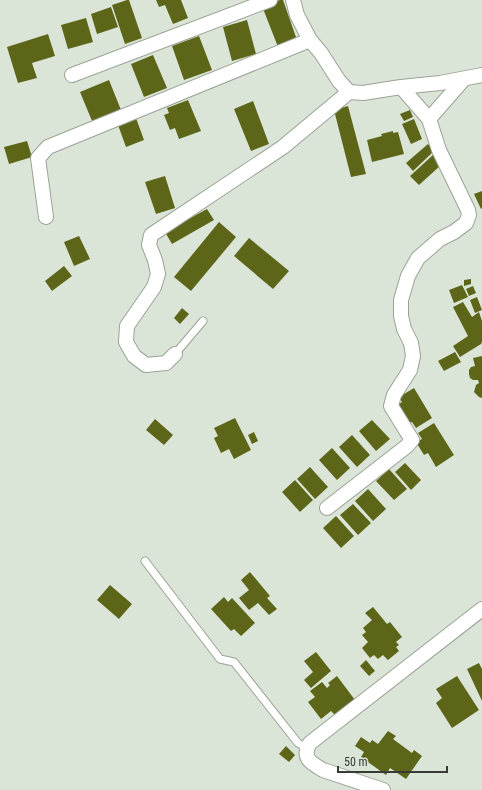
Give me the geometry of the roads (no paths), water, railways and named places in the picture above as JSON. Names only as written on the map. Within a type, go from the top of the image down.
[{"type":"street","points":[[72,75],[270,0]]},
{"type":"street","points":[[293,0],[297,15],[310,40],[321,53],[339,81],[350,92],[363,93],[440,83],[482,75]]},
{"type":"street","points":[[46,217],[38,158],[48,147],[310,40]]},
{"type":"street","points":[[430,119],[464,79]]},
{"type":"street","points":[[327,508],[407,446],[412,440],[391,406],[394,395],[410,370],[413,356],[411,344],[404,329],[401,316],[401,300],[408,276],[418,258],[440,239],[454,232],[466,223],[469,215],[439,150],[430,119],[401,87]]},
{"type":"street","points":[[175,354],[166,363],[146,365],[134,356],[126,342],[126,326],[154,287],[158,274],[150,245],[151,235],[283,147],[350,92]]},
{"type":"street","points":[[383,790],[316,766],[310,762],[306,755],[307,748],[310,743],[482,609]]},
{"type":"lane","points":[[175,354],[203,321]]},
{"type":"lane","points":[[145,560],[220,659],[234,662],[298,744],[307,748]]}]
